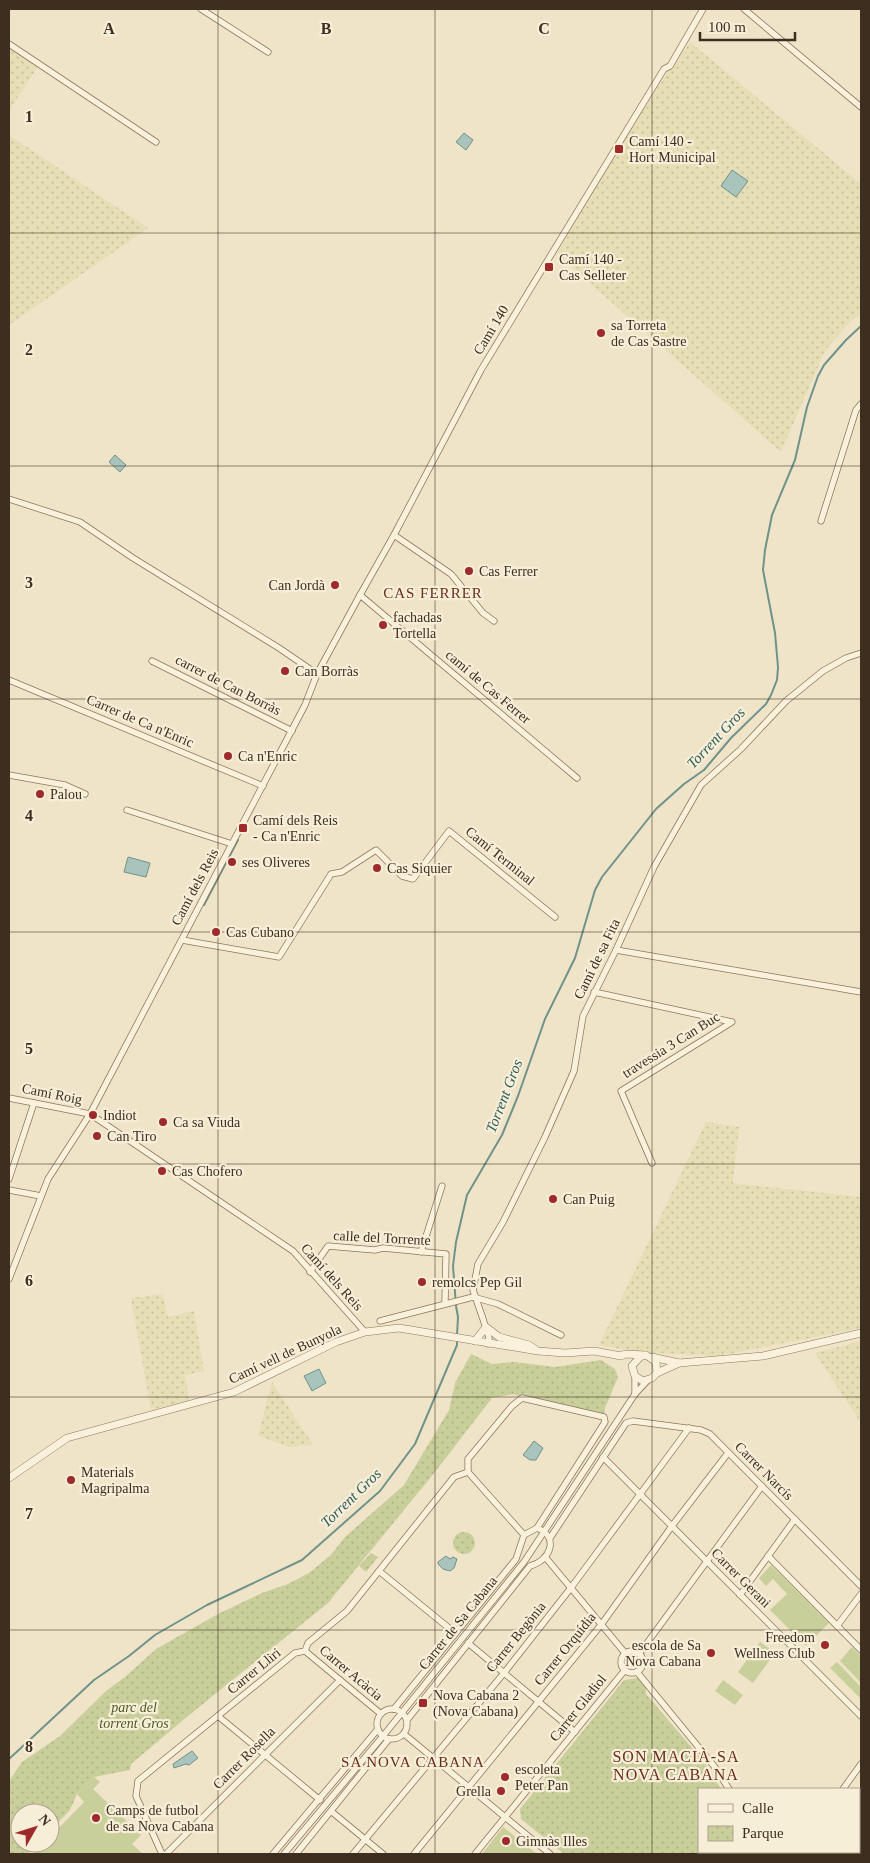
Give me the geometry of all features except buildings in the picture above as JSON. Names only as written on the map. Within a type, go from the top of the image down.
[{"type":"street","points":[[201,9],[268,52]]},
{"type":"street","name":"Camí 140","points":[[317,674],[394,535],[481,370],[604,166],[664,69],[670,66],[703,9]]},
{"type":"street","points":[[744,9],[861,107]]},
{"type":"street","points":[[9,44],[156,142]]},
{"type":"street","points":[[821,521],[856,410],[861,404]]},
{"type":"street","points":[[9,499],[80,522],[133,558],[279,648],[317,674]]},
{"type":"street","points":[[394,535],[451,574],[483,613],[494,621]]},
{"type":"street","name":"camí de Cas Ferrer","points":[[360,595],[578,778]]},
{"type":"street","name":"Camí de sa Fita","points":[[488,1344],[486,1327],[473,1290],[478,1264],[520,1189],[546,1137],[574,1072],[583,1016],[654,867],[701,785],[741,749],[786,701],[823,671],[846,658],[861,653]]},
{"type":"street","name":"carrer de Can Borràs","points":[[152,661],[292,731]]},
{"type":"street","name":"Camí dels Reis","points":[[317,674],[292,731],[90,1114],[292,1251],[364,1332]]},
{"type":"street","name":"Carrer de Ca n'Enric","points":[[9,680],[262,786]]},
{"type":"street","points":[[9,775],[66,785],[85,794]]},
{"type":"street","points":[[127,810],[232,844]]},
{"type":"street","name":"Camí Terminal","points":[[182,940],[279,957],[331,874],[342,872],[376,850],[402,876],[412,879],[449,831],[555,917]]},
{"type":"street","points":[[616,950],[861,992]]},
{"type":"street","name":"travessia 3 Can Buc","points":[[594,992],[732,1022],[621,1092],[652,1163]]},
{"type":"street","name":"Camí Roig","points":[[9,1098],[90,1114]]},
{"type":"street","points":[[9,1179],[34,1103]]},
{"type":"street","points":[[9,1279],[40,1196],[56,1164],[90,1114]]},
{"type":"street","points":[[421,1252],[442,1186]]},
{"type":"street","points":[[9,1190],[40,1196]]},
{"type":"street","name":"calle del Torrente","points":[[310,1272],[328,1246],[446,1254],[444,1303]]},
{"type":"street","points":[[380,1321],[472,1297],[498,1304],[561,1334]]},
{"type":"street","points":[[475,1341],[486,1327],[499,1337],[529,1345],[538,1351]]},
{"type":"street","name":"Camí vell de Bunyola","points":[[9,1478],[67,1438],[234,1392],[336,1342],[364,1332],[399,1328],[538,1351],[565,1353],[594,1351],[621,1356],[625,1354],[648,1356],[679,1363],[763,1356],[861,1333]]},
{"type":"street","points":[[621,1356],[632,1366],[635,1376],[635,1394]]},
{"type":"street","points":[[632,1366],[640,1357],[648,1356],[656,1362],[657,1373],[648,1380],[643,1381],[635,1376]]},
{"type":"street","name":"Camí vell de Bunyola","points":[[657,1373],[679,1363]]},
{"type":"street","name":"Carrer de Sa Cabana","points":[[284,1854],[383,1736],[524,1562],[635,1394],[648,1380]]},
{"type":"street","points":[[394,1709],[516,1559],[524,1535],[537,1528],[605,1422],[604,1417],[522,1398],[512,1406],[468,1459],[468,1472],[524,1535]]},
{"type":"street","name":"Carrer Narcís","points":[[603,1457],[626,1423],[633,1421],[701,1430],[710,1434],[861,1586]]},
{"type":"street","name":"Carrer Begònia","points":[[353,1854],[504,1673],[570,1589],[689,1428]]},
{"type":"street","name":"Carrer Orquídia","points":[[414,1854],[601,1625],[672,1526],[728,1453]]},
{"type":"street","points":[[407,1720],[402,1712],[389,1709],[381,1714],[377,1721],[378,1729],[383,1736],[390,1739],[398,1738],[404,1734],[407,1720],[530,1566],[546,1558],[550,1547],[550,1538],[603,1457]]},
{"type":"street","name":"Carrer Gerani","points":[[603,1457],[861,1716]]},
{"type":"street","name":"Carrer Lliri","points":[[164,1854],[136,1796],[138,1781],[295,1653],[305,1651],[308,1644],[347,1611],[454,1477],[468,1472]]},
{"type":"street","points":[[640,1654],[762,1486]]},
{"type":"street","points":[[740,1595],[794,1518]]},
{"type":"street","points":[[537,1528],[545,1531],[550,1538]]},
{"type":"street","points":[[519,1550],[524,1562],[530,1566]]},
{"type":"street","points":[[768,1556],[861,1650]]},
{"type":"street","points":[[546,1558],[625,1653]]},
{"type":"street","points":[[379,1570],[455,1633]]},
{"type":"street","points":[[837,1626],[861,1594]]},
{"type":"street","points":[[468,1643],[575,1732]]},
{"type":"street","name":"Carrer Acàcia","points":[[305,1651],[381,1714]]},
{"type":"street","points":[[632,1651],[640,1654],[643,1662],[637,1672],[632,1673],[625,1670],[621,1659],[625,1653],[632,1651]]},
{"type":"street","name":"Carrer Gladiol","points":[[475,1854],[625,1670]]},
{"type":"street","points":[[637,1672],[714,1766],[727,1788]]},
{"type":"street","name":"Carrer Rosella","points":[[164,1854],[340,1680]]},
{"type":"street","points":[[218,1716],[320,1800]]},
{"type":"street","points":[[273,1854],[378,1729]]},
{"type":"street","points":[[404,1734],[550,1854]]},
{"type":"street","points":[[296,1854],[390,1739]]},
{"type":"street","points":[[844,1788],[861,1764]]},
{"type":"street","points":[[332,1812],[383,1854]]},
{"type":"shaded area","points":[[690,42],[861,184],[861,314],[848,324],[825,351],[781,452],[557,254],[621,145],[666,74],[676,64]]},
{"type":"shaded area","points":[[9,48],[38,66],[9,111]]},
{"type":"shaded area","points":[[9,135],[148,228],[9,325]]},
{"type":"shaded area","points":[[706,1122],[739,1127],[733,1183],[861,1197],[861,1328],[718,1356],[637,1352],[599,1345]]},
{"type":"shaded area","points":[[163,1294],[168,1317],[194,1311],[204,1371],[185,1375],[189,1400],[151,1410],[131,1298]]},
{"type":"shaded area","points":[[861,1341],[861,1423],[815,1353]]},
{"type":"shaded area","points":[[272,1382],[313,1445],[289,1447],[258,1436]]},
{"type":"green space","name":"parc del torrent Gros","points":[[471,1354],[492,1364],[514,1362],[555,1367],[601,1360],[615,1369],[618,1377],[605,1408],[604,1417],[522,1398],[514,1394],[492,1398],[435,1472],[328,1603],[131,1764],[130,1770],[94,1777],[77,1794],[70,1810],[60,1820],[60,1803],[10,1803],[10,1853],[29,1853],[9,1854],[9,1781],[22,1762],[60,1736],[107,1690],[125,1677],[156,1649],[218,1614],[309,1573],[331,1555],[345,1537],[404,1485],[449,1410],[455,1383]]},
{"type":"green space","points":[[464,1532],[472,1535],[475,1543],[472,1551],[464,1554],[456,1551],[453,1543],[456,1535]]},
{"type":"green space","points":[[371,1553],[378,1557],[366,1572],[359,1566]]},
{"type":"green space","points":[[771,1565],[829,1623],[806,1646],[770,1610],[787,1594],[773,1579],[766,1586],[759,1578]]},
{"type":"green space","points":[[760,1642],[775,1653],[753,1683],[738,1672]]},
{"type":"green space","points":[[852,1647],[861,1656],[861,1683],[840,1661]]},
{"type":"green space","points":[[837,1662],[861,1687],[861,1699],[830,1668]]},
{"type":"green space","points":[[638,1678],[646,1688],[646,1694],[705,1763],[720,1788],[698,1788],[698,1853],[766,1854],[564,1854],[521,1819],[520,1809],[624,1680]]},
{"type":"green space","points":[[723,1680],[743,1695],[735,1705],[715,1691]]},
{"type":"green space","name":"Camps de futbol de sa Nova Cabana","points":[[94,1777],[100,1782],[93,1789],[141,1835],[132,1844],[143,1854],[33,1854],[60,1853],[60,1827],[84,1802],[77,1794]]},
{"type":"green space","name":"Gimnàs Illes","points":[[503,1827],[537,1854],[482,1854]]},
{"type":"water","points":[[464,133],[473,140],[466,150],[456,142]]},
{"type":"water","points":[[732,170],[748,181],[736,197],[721,186]]},
{"type":"water","points":[[115,455],[126,465],[120,472],[109,462]]},
{"type":"water","points":[[128,857],[150,863],[146,877],[124,872]]},
{"type":"water","points":[[319,1369],[326,1383],[312,1391],[304,1376]]},
{"type":"water","points":[[534,1441],[543,1448],[536,1460],[530,1460],[523,1455]]},
{"type":"water","points":[[446,1556],[450,1559],[453,1557],[457,1559],[454,1568],[450,1571],[443,1569],[438,1564]]},
{"type":"water","points":[[192,1751],[198,1758],[189,1765],[186,1764],[174,1768],[173,1764]]},
{"type":"waterway","name":"Torrent Gros","points":[[457,1335],[458,1317],[453,1266],[456,1242],[467,1195],[502,1135],[545,1019],[575,958],[595,890],[602,877],[656,809],[684,784],[704,770],[731,738],[766,704],[771,695],[777,680],[778,667],[775,633],[763,570],[772,515],[795,460],[807,407],[818,376],[824,365],[861,326]]},
{"type":"waterway","points":[[204,905],[238,840]]},
{"type":"waterway","name":"Torrent Gros","points":[[9,1759],[94,1680],[155,1635],[207,1605],[302,1560],[380,1491],[415,1444],[457,1345],[457,1340]]},
{"type":"place","name":"Camí 140 - Hort Municipal","points":[[619,149]]},
{"type":"place","name":"Camí 140 - Cas Selleter","points":[[549,267]]},
{"type":"place","name":"sa Torreta de Cas Sastre","points":[[601,333]]},
{"type":"place","name":"Cas Ferrer","points":[[469,571]]},
{"type":"place","name":"Can Jordà","points":[[335,585]]},
{"type":"place","name":"fachadas Tortella","points":[[383,625]]},
{"type":"place","name":"Can Borràs","points":[[285,671]]},
{"type":"place","name":"Ca n'Enric","points":[[228,756]]},
{"type":"place","name":"Palou","points":[[40,794]]},
{"type":"place","name":"Camí dels Reis - Ca n'Enric","points":[[243,828]]},
{"type":"place","name":"ses Oliveres","points":[[232,862]]},
{"type":"place","name":"Cas Siquier","points":[[377,868]]},
{"type":"place","name":"Cas Cubano","points":[[216,932]]},
{"type":"place","name":"Indiot","points":[[93,1115]]},
{"type":"place","name":"Ca sa Viuda","points":[[163,1122]]},
{"type":"place","name":"Can Tiro","points":[[97,1136]]},
{"type":"place","name":"Cas Chofero","points":[[162,1171]]},
{"type":"place","name":"Can Puig","points":[[553,1199]]},
{"type":"place","name":"remolcs Pep Gil","points":[[422,1282]]},
{"type":"place","name":"Materials Magripalma","points":[[71,1480]]},
{"type":"place","name":"Freedom Wellness Club","points":[[825,1645]]},
{"type":"place","name":"escola de Sa Nova Cabana","points":[[711,1653]]},
{"type":"place","name":"Nova Cabana 2 (Nova Cabana)","points":[[423,1703]]},
{"type":"place","name":"escoleta Peter Pan","points":[[505,1777]]},
{"type":"place","name":"Grella","points":[[501,1791]]},
{"type":"place","name":"Camps de futbol de sa Nova Cabana","points":[[96,1818]]},
{"type":"place","name":"Gimnàs Illes","points":[[506,1841]]},
{"type":"district","name":"CAS FERRER","points":[[433,593]]},
{"type":"district","name":"SA NOVA CABANA","points":[[413,1762]]},
{"type":"district","name":"SON MACIÀ-SA NOVA CABANA","points":[[676,1765]]}]
